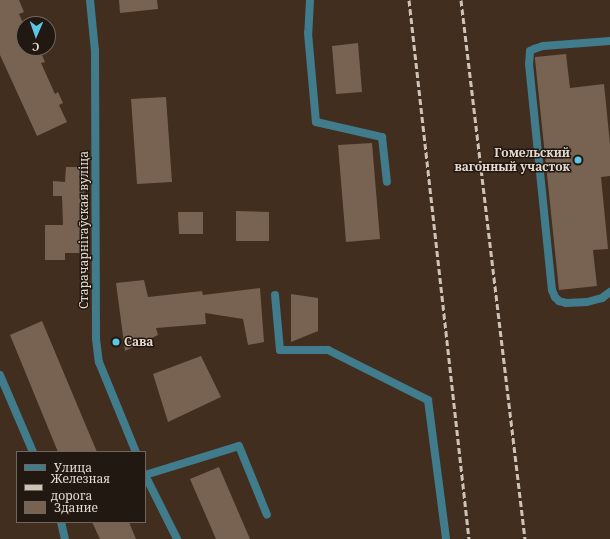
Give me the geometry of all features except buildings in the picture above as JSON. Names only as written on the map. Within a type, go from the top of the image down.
[{"type":"street","name":"Старачарнігаўская вуліца","points":[[90,0],[96,50],[96,339],[99,362],[136,451]]},
{"type":"street","points":[[310,0],[308,33],[316,122],[382,137],[387,182]]},
{"type":"street","points":[[610,41],[538,48],[530,52],[529,64],[552,290],[555,297],[566,303],[587,302],[602,298],[610,292]]},
{"type":"street","points":[[275,295],[280,350],[328,350],[428,400],[446,539]]},
{"type":"street","points":[[0,375],[33,451]]},
{"type":"street","points":[[146,475],[239,446],[267,515]]},
{"type":"street","points":[[146,477],[176,539]]},
{"type":"street","points":[[61,523],[65,539]]},
{"type":"railway","points":[[409,0],[469,539]]},
{"type":"railway","points":[[461,0],[525,539]]},
{"type":"place","name":"Гомельский вагонный участок","points":[[578,160]]},
{"type":"place","name":"Сава","points":[[116,342]]}]
